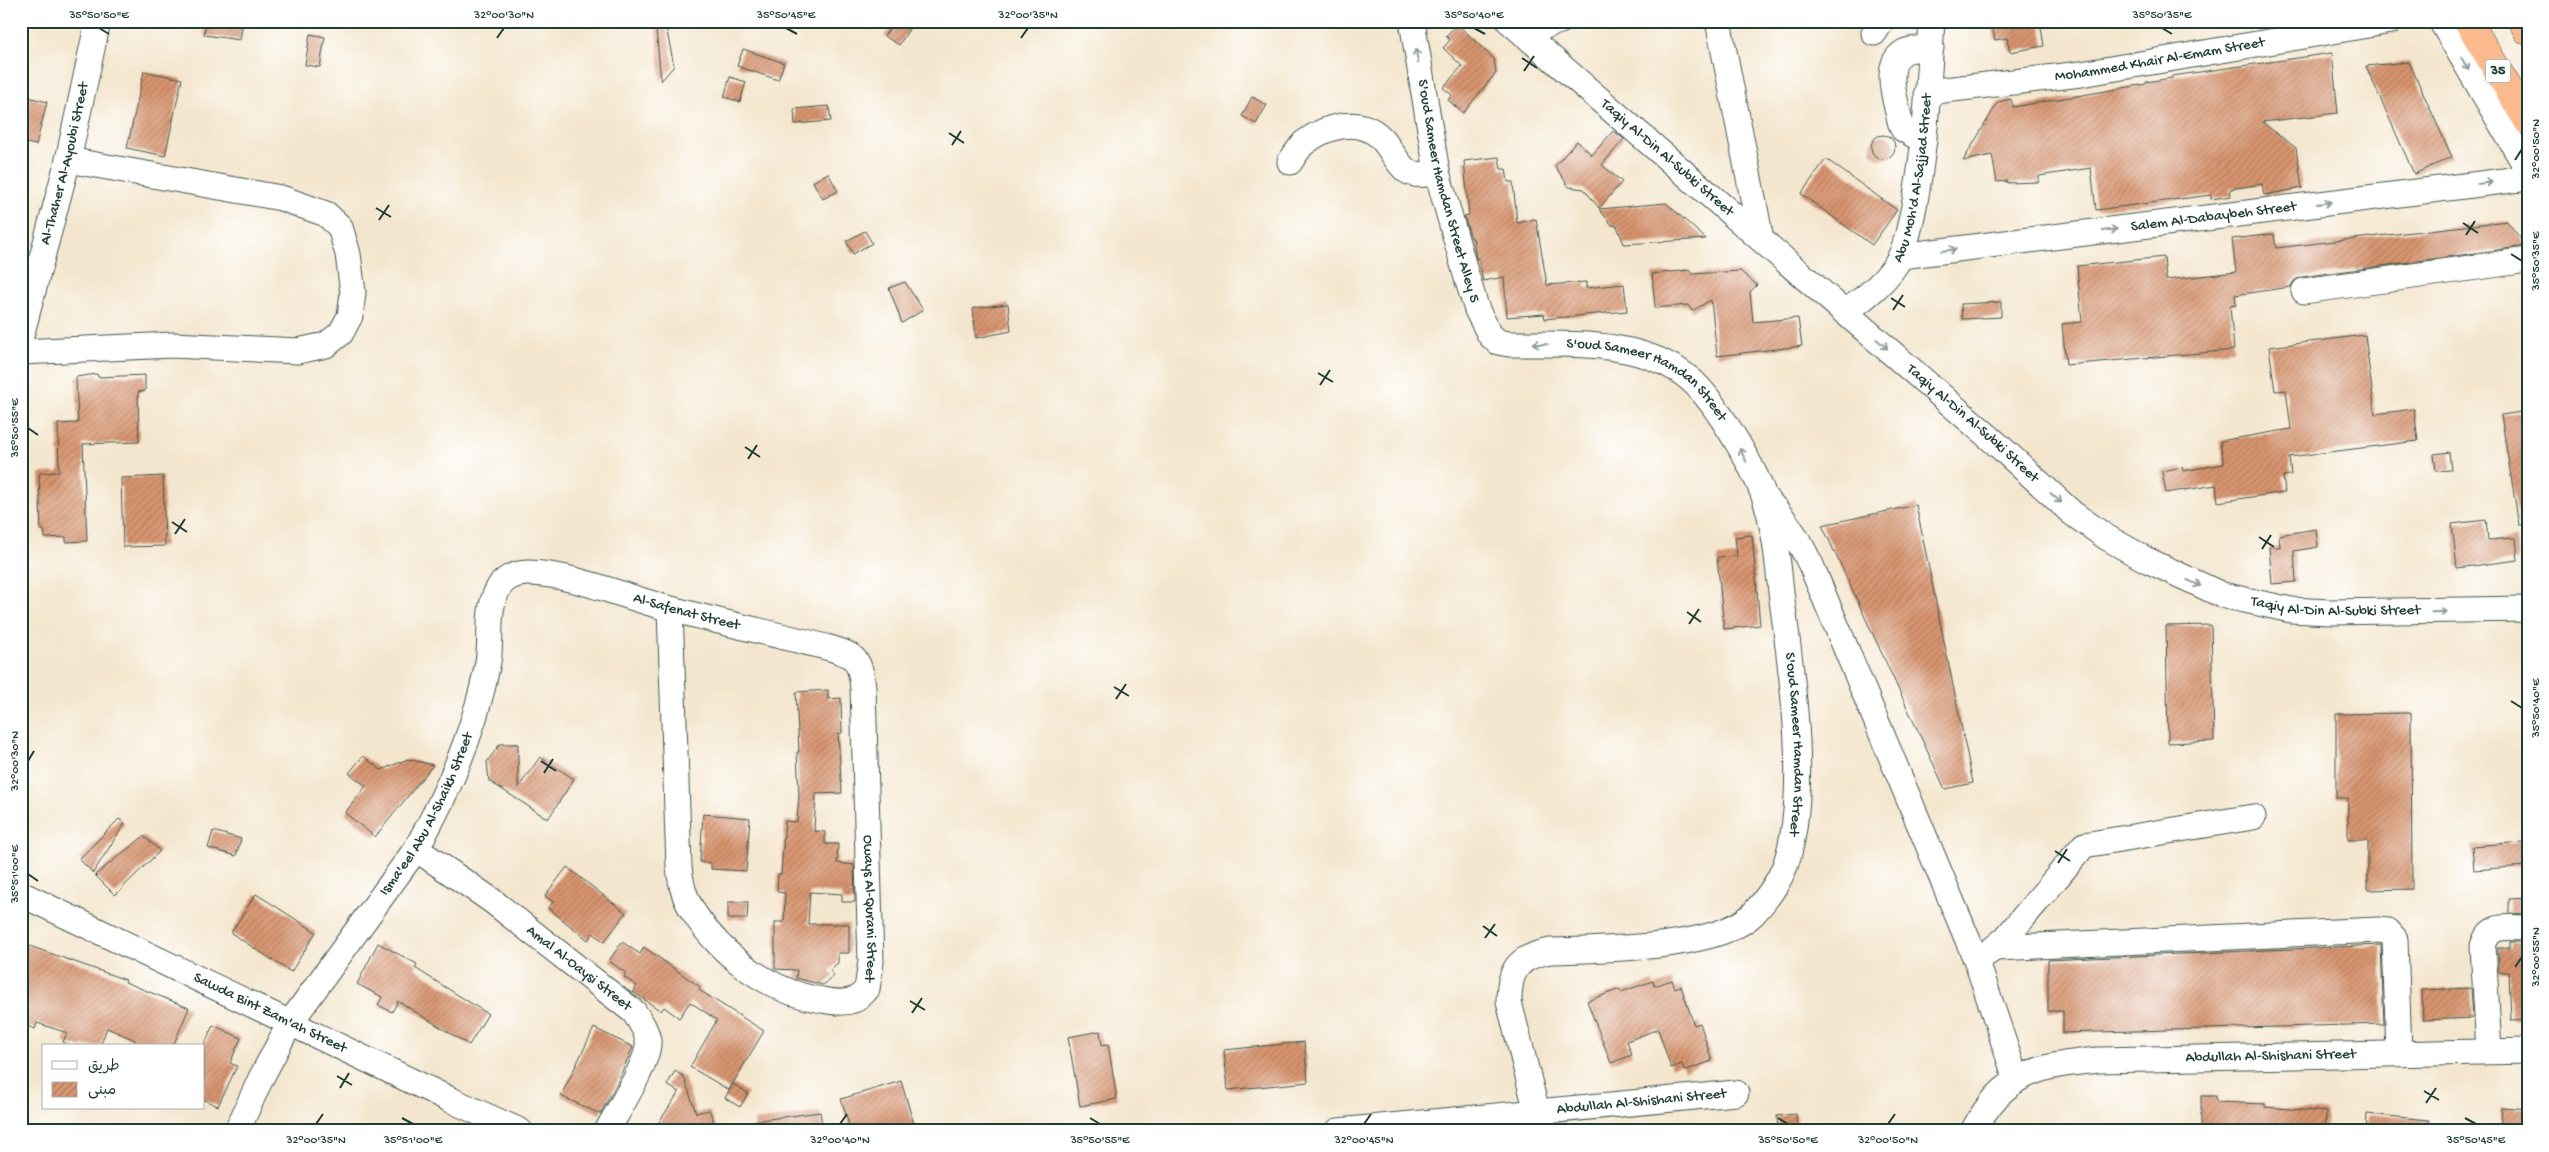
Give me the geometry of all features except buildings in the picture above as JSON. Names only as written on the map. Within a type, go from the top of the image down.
[{"type":"highway","name":"35","points":[[2468,21],[2528,121]]},
{"type":"highway","points":[[2522,21],[2528,31]]},
{"type":"street","name":"Al-Thaher Al-Ayoubi Street","points":[[21,336],[68,160],[98,21]]},
{"type":"street","name":"S'oud Sameer Hamdan Street Alley 5","points":[[1412,21],[1437,172],[1477,310],[1490,335],[1498,342],[1509,344]]},
{"type":"street","points":[[1516,27],[1560,21]]},
{"type":"street","points":[[1718,21],[1761,239]]},
{"type":"street","name":"Abu Moh'd Al-Sajjad Street","points":[[1845,312],[1863,300],[1882,281],[1901,256],[1917,190],[1924,141],[1932,21]]},
{"type":"street","name":"Mohammed Khair Al-Emam Street","points":[[1927,92],[2081,74],[2391,21]]},
{"type":"street","points":[[2441,21],[2528,170]]},
{"type":"street","name":"Taqiy Al-Din Al-Subki Street","points":[[1516,27],[2072,512],[2106,537],[2193,583],[2222,595],[2291,610],[2423,613],[2528,610]]},
{"type":"street","points":[[1924,141],[1903,128],[1900,121],[1891,70],[1895,60],[1905,51],[1931,48]]},
{"type":"street","points":[[1290,162],[1303,144],[1321,133],[1339,125],[1360,126],[1380,137],[1406,171],[1420,175],[1437,172]]},
{"type":"street","points":[[21,352],[172,345],[298,350],[326,346],[341,333],[350,316],[353,293],[348,254],[340,227],[326,214],[281,198],[68,160]]},
{"type":"street","name":"Salem Al-Dabaybeh Street","points":[[1901,256],[2528,178]]},
{"type":"street","points":[[2304,290],[2528,260]]},
{"type":"street","name":"S'oud Sameer Hamdan Street","points":[[1509,344],[1617,348],[1656,359],[1676,369],[1706,396],[1739,448],[1765,498],[1771,523],[1784,612],[1796,741],[1796,799],[1792,840],[1784,866],[1774,888],[1751,916],[1700,939],[1664,945],[1550,951],[1535,954],[1520,962],[1509,983],[1510,1002],[1537,1112]]},
{"type":"street","name":"S'oud Sameer Hamdan Street","points":[[1765,498],[1780,513],[1797,537],[1811,565],[1986,955],[2016,1079]]},
{"type":"street","name":"Al-Safenat Street","points":[[505,580],[514,574],[527,573],[556,576],[670,609],[846,653],[856,659],[861,670]]},
{"type":"street","name":"Isma'eel Abu Al-Shaikh Street","points":[[237,1131],[260,1078],[290,1023],[416,849],[429,826],[467,738],[488,660],[492,611],[497,591],[505,580]]},
{"type":"street","name":"Oways Al-Qurani Street","points":[[670,609],[675,778],[679,867],[682,891],[693,913],[710,936],[748,968],[768,982],[789,992],[813,999],[838,1003],[857,999],[868,989],[870,976],[861,670]]},
{"type":"street","points":[[1986,955],[2006,938],[2084,845],[2253,817]]},
{"type":"street","name":"Amal Al-Oaysi Street","points":[[416,849],[491,900],[634,1012],[644,1028],[648,1042],[642,1066],[607,1131]]},
{"type":"street","name":"Sawda Bint Zam'ah Street","points":[[21,894],[520,1131]]},
{"type":"street","points":[[2489,1051],[2483,946],[2486,935],[2491,930],[2528,928]]},
{"type":"street","points":[[1986,955],[2378,930],[2388,931],[2395,939],[2399,1053]]},
{"type":"street","name":"Abdullah Al-Shishani Street","points":[[1972,1131],[1993,1101],[2016,1079],[2038,1069],[2066,1063],[2099,1060],[2528,1050]]},
{"type":"street","name":"Abdullah Al-Shishani Street","points":[[1338,1131],[1736,1093]]}]
